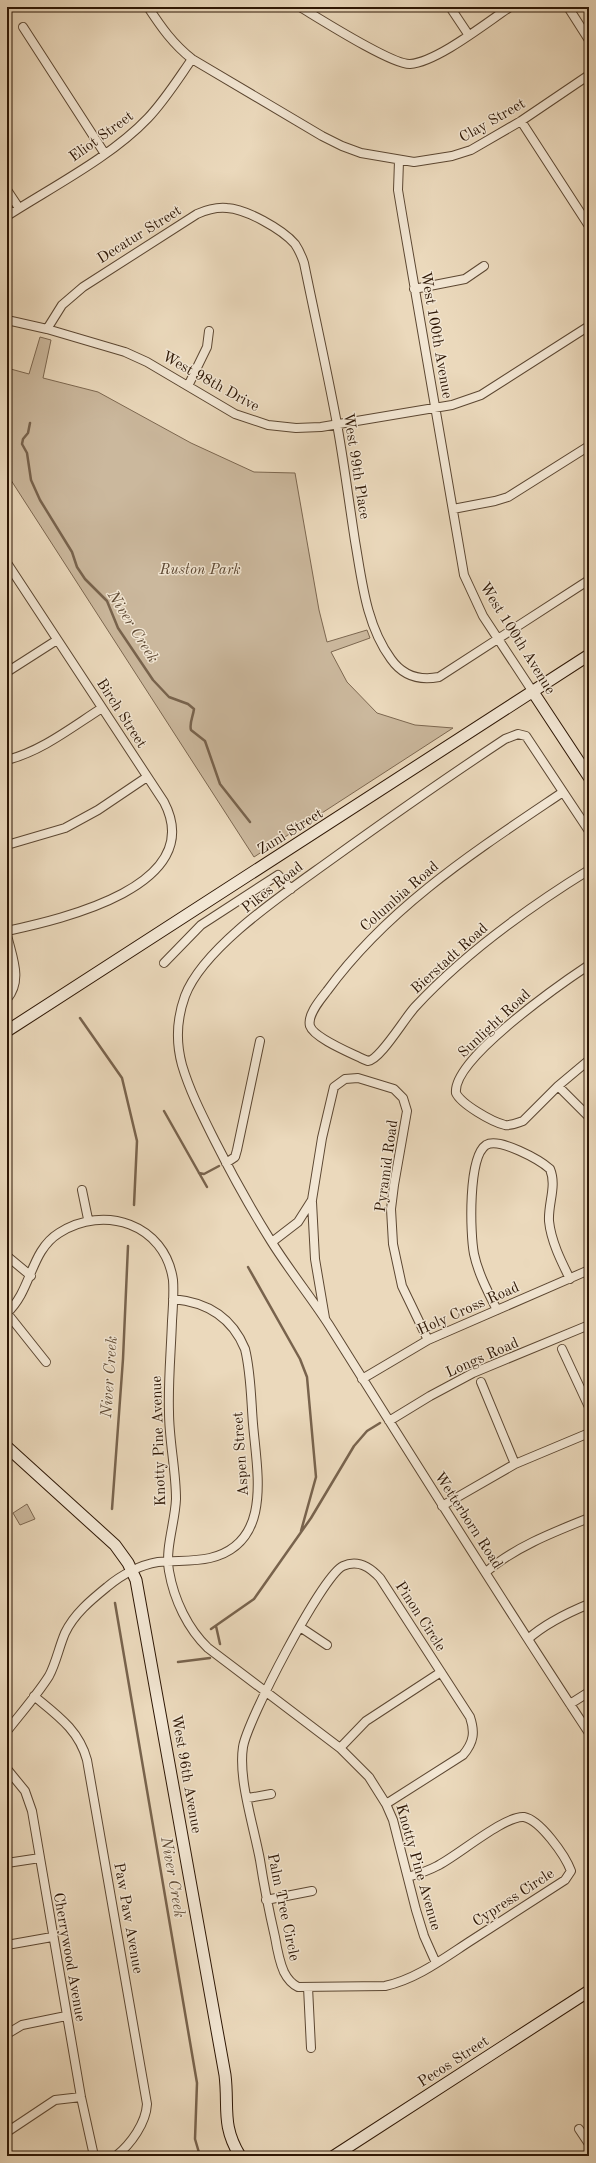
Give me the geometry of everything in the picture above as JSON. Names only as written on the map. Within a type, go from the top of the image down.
[{"type":"street","points":[[148,7],[166,35],[178,48],[192,59],[322,136],[361,153],[399,161]]},
{"type":"street","points":[[300,7],[400,63],[409,64],[430,58],[510,7]]},
{"type":"street","points":[[450,7],[468,34]]},
{"type":"street","points":[[568,7],[589,40]]},
{"type":"street","points":[[23,27],[105,154]]},
{"type":"street","name":"Eliot Street","points":[[7,216],[105,154],[134,132],[149,118],[192,59]]},
{"type":"street","name":"Clay Street","points":[[399,161],[427,161],[463,153],[491,139],[521,121],[589,75]]},
{"type":"street","points":[[521,121],[589,226]]},
{"type":"street","name":"West 100th Avenue","points":[[399,161],[398,190],[433,408],[453,509],[464,575],[475,600],[498,638],[589,777]]},
{"type":"street","points":[[7,190],[18,208]]},
{"type":"street","name":"Decatur Street","points":[[47,329],[62,305],[83,287],[205,210],[228,208],[245,212],[265,223]]},
{"type":"street","name":"West 99th Place","points":[[265,223],[290,240],[298,249],[304,263],[337,424],[361,579],[368,611],[379,638],[396,666],[413,677],[428,679],[439,677],[451,671],[498,638],[589,580]]},
{"type":"street","points":[[414,289],[465,279],[484,266]]},
{"type":"street","name":"West 98th Drive","points":[[7,320],[47,329],[125,352],[147,362],[235,414],[257,423],[296,428],[337,424],[462,403],[481,395],[589,326]]},
{"type":"street","points":[[188,386],[207,347],[209,331]]},
{"type":"street","points":[[453,509],[495,502],[508,497],[589,446]]},
{"type":"street","name":"Birch Street","points":[[7,563],[9,572],[57,640],[169,813],[172,839],[165,860],[144,879],[108,900],[56,920],[7,931]]},
{"type":"street","points":[[7,672],[57,640]]},
{"type":"street","name":"Zuni Street","points":[[7,1031],[589,655]]},
{"type":"street","points":[[7,760],[32,751],[47,743],[102,708]]},
{"type":"street","name":"Pikes Road","points":[[215,1142],[188,1082],[179,1051],[178,1028],[185,996],[200,970],[224,943],[291,889],[427,790],[505,739],[514,735],[521,735],[529,740],[563,792]]},
{"type":"street","points":[[7,845],[65,828],[98,810],[147,777]]},
{"type":"street","points":[[563,792],[589,831]]},
{"type":"street","name":"Columbia Road","points":[[338,1046],[316,1035],[311,1028],[310,1018],[317,1004],[352,959],[420,892],[479,848],[563,792]]},
{"type":"street","name":"Bierstadt Road","points":[[338,1046],[368,1061],[376,1058],[403,1019],[440,980],[490,939],[589,870]]},
{"type":"street","points":[[164,963],[202,925],[278,875],[291,889]]},
{"type":"street","points":[[7,935],[16,974],[14,988],[7,999]]},
{"type":"street","name":"Sunlight Road","points":[[558,1086],[523,1121],[504,1124],[463,1103],[456,1092],[458,1079],[465,1069],[518,1016],[589,965]]},
{"type":"street","points":[[226,1163],[234,1157],[237,1150],[260,1041]]},
{"type":"street","points":[[589,1060],[558,1086],[589,1117]]},
{"type":"street","name":"Pyramid Road","points":[[272,1242],[298,1222],[312,1200],[322,1138],[334,1087],[345,1079],[358,1078],[394,1089],[402,1098],[407,1111],[391,1209],[393,1244],[402,1286],[428,1340]]},
{"type":"street","name":"Wetterborn Road","points":[[215,1142],[272,1242],[326,1321],[442,1506],[589,1733]]},
{"type":"street","points":[[497,1310],[480,1273],[471,1236],[472,1188],[482,1148],[491,1143],[500,1144],[541,1162],[552,1173],[552,1194],[549,1219],[550,1231],[570,1279]]},
{"type":"street","points":[[82,1190],[88,1219]]},
{"type":"street","name":"Wetterborn Road","points":[[312,1200],[315,1259],[326,1321]]},
{"type":"street","name":"Knotty Pine Avenue","points":[[7,1313],[18,1301],[31,1276],[38,1255],[53,1238],[75,1224],[88,1219],[107,1218],[124,1222],[149,1237],[166,1259],[173,1280],[169,1412],[176,1481],[168,1562],[171,1578],[180,1606],[193,1632],[218,1657],[266,1690],[340,1748],[364,1770],[386,1804],[401,1846],[424,1936],[436,1964]]},
{"type":"street","points":[[7,1256],[31,1276]]},
{"type":"street","name":"Holy Cross Road","points":[[362,1379],[428,1340],[589,1270]]},
{"type":"street","name":"Aspen Street","points":[[7,1731],[49,1674],[66,1633],[84,1607],[120,1577],[152,1563],[211,1558],[233,1547],[245,1536],[256,1514],[258,1489],[247,1358],[241,1340],[228,1321],[218,1313],[194,1302],[173,1299]]},
{"type":"street","points":[[7,1313],[46,1362]]},
{"type":"street","name":"Longs Road","points":[[389,1421],[430,1396],[473,1373],[589,1325]]},
{"type":"street","points":[[562,1349],[589,1406]]},
{"type":"street","points":[[481,1382],[515,1464]]},
{"type":"street","points":[[442,1506],[515,1464],[589,1433]]},
{"type":"street","name":"West 96th Avenue","points":[[7,1447],[114,1545],[122,1554],[132,1572],[143,1613],[226,2083],[226,2119],[232,2141],[240,2156]]},
{"type":"street","points":[[486,1572],[504,1558],[538,1540],[589,1518]]},
{"type":"street","name":"Pinon Circle","points":[[266,1690],[300,1626],[335,1572],[347,1565],[362,1564],[373,1570],[380,1578],[470,1717],[473,1726],[472,1742],[463,1755],[386,1804]]},
{"type":"street","points":[[528,1639],[539,1629],[589,1604]]},
{"type":"street","points":[[300,1626],[327,1645]]},
{"type":"street","points":[[340,1748],[366,1721],[441,1672]]},
{"type":"street","name":"Palm Tree Circle","points":[[266,1690],[251,1719],[243,1747],[242,1769],[266,1900],[284,1974],[293,1984],[308,1987],[385,1986],[411,1978],[436,1964]]},
{"type":"street","points":[[570,1704],[589,1692]]},
{"type":"street","name":"Paw Paw Avenue","points":[[34,1696],[61,1718],[78,1736],[84,1749],[90,1776],[147,2104],[143,2122],[125,2148],[116,2156]]},
{"type":"street","name":"Cherrywood Avenue","points":[[7,1769],[21,1785],[29,1802],[40,1858],[66,2016],[94,2156]]},
{"type":"street","points":[[248,1798],[271,1794]]},
{"type":"street","name":"Cypress Circle","points":[[408,1877],[437,1866],[507,1821],[523,1817],[531,1819],[541,1827],[571,1871],[565,1880],[436,1964]]},
{"type":"street","points":[[7,1864],[40,1858]]},
{"type":"street","points":[[266,1900],[312,1891]]},
{"type":"street","points":[[7,1945],[52,1937]]},
{"type":"street","points":[[308,1987],[311,2048]]},
{"type":"street","name":"Pecos Street","points":[[334,2156],[589,1991]]},
{"type":"street","points":[[7,2034],[22,2025],[66,2016]]},
{"type":"street","points":[[7,2132],[54,2100],[81,2097]]},
{"type":"street","points":[[579,2129],[589,2144]]},
{"type":"green space","name":"Ruston Park","points":[[40,337],[51,340],[43,378],[98,392],[191,443],[254,472],[295,473],[319,610],[327,642],[367,630],[370,638],[331,652],[347,682],[377,713],[415,725],[453,728],[254,857],[7,474],[7,368],[29,374]]},
{"type":"green space","points":[[27,1504],[35,1519],[20,1525],[13,1513]]},
{"type":"waterway","name":"Niver Creek","points":[[30,423],[28,433],[23,439],[22,444],[27,453],[31,480],[40,500],[72,552],[77,567],[85,579],[107,601],[118,628],[153,680],[169,697],[188,704],[194,709],[191,730],[205,741],[220,784],[250,822]]},
{"type":"waterway","name":"Niver Creek","points":[[80,1018],[122,1078],[137,1141],[134,1205]]},
{"type":"waterway","points":[[164,1111],[207,1187]]},
{"type":"waterway","points":[[199,1173],[204,1174],[219,1166]]},
{"type":"waterway","name":"Niver Creek","points":[[112,1509],[123,1359],[128,1246]]},
{"type":"waterway","points":[[248,1267],[300,1359],[307,1377],[316,1477],[301,1531]]},
{"type":"waterway","points":[[211,1629],[254,1599],[311,1518],[354,1446],[367,1431],[380,1423]]},
{"type":"waterway","name":"Niver Creek","points":[[115,1603],[197,2083],[195,2139],[200,2156]]},
{"type":"waterway","points":[[216,1626],[220,1644]]},
{"type":"waterway","points":[[178,1662],[210,1658]]}]
